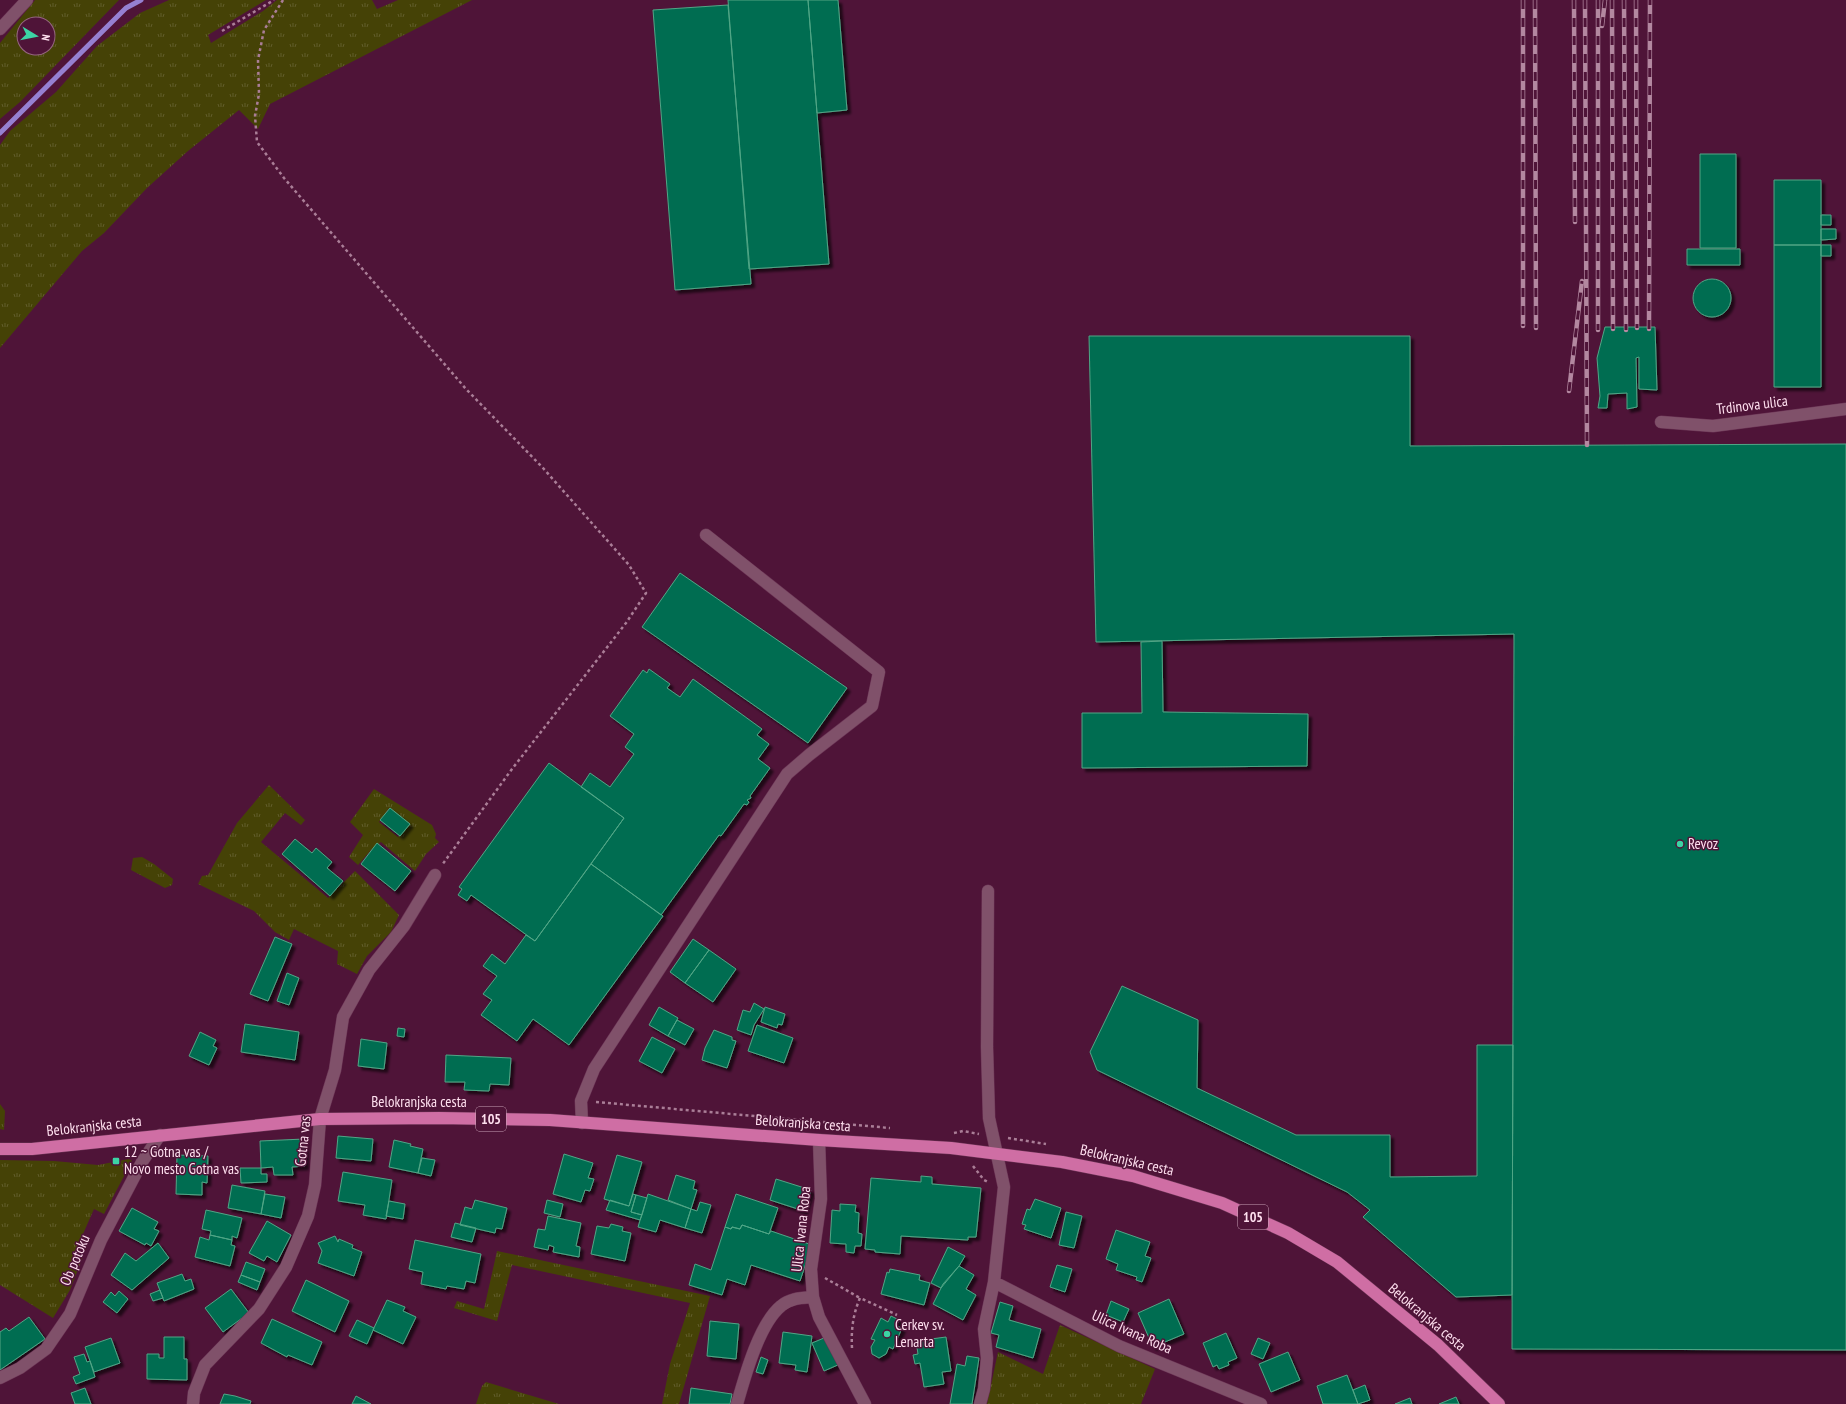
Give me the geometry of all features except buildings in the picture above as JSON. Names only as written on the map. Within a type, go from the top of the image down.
[{"type":"main road","name":"Belokranjska cesta","points":[[0,1149],[32,1149],[320,1119],[439,1118],[550,1120],[819,1140],[951,1148],[1062,1162],[1133,1176],[1222,1203],[1288,1233],[1337,1262],[1438,1345],[1499,1404]]},
{"type":"street","points":[[0,29],[27,0]]},
{"type":"street","name":"Trdinova ulica","points":[[1661,422],[1713,426],[1846,409]]},
{"type":"street","points":[[582,1122],[581,1101],[594,1069],[787,774],[808,755],[872,706],[879,672],[706,535]]},
{"type":"street","name":"Gotna vas","points":[[192,1404],[194,1393],[205,1365],[259,1309],[286,1267],[308,1216],[315,1185],[320,1119],[335,1070],[343,1017],[369,970],[404,926],[435,875]]},
{"type":"street","points":[[980,1404],[987,1358],[984,1329],[994,1282],[1004,1187],[990,1118],[988,1068],[988,890]]},
{"type":"street","name":"Ob potoku","points":[[0,1378],[20,1368],[46,1348],[70,1314],[101,1240],[142,1162],[160,1136]]},
{"type":"street","name":"Ulica Ivana Roba","points":[[819,1140],[821,1199],[811,1270],[813,1297],[819,1317],[865,1404]]},
{"type":"street","name":"Ulica Ivana Roba","points":[[994,1282],[1119,1346],[1261,1404]]},
{"type":"street","points":[[737,1404],[746,1374],[767,1320],[782,1305],[796,1298],[813,1297]]},
{"type":"path","points":[[222,31],[274,0]]},
{"type":"path","points":[[283,0],[264,30],[258,60],[258,94],[255,116],[257,142],[284,178],[466,389],[543,468],[629,565],[646,593],[626,623],[512,769],[435,875]]},
{"type":"path","points":[[581,1101],[896,1129]]},
{"type":"path","points":[[972,1164],[984,1180],[1004,1187]]},
{"type":"path","points":[[811,1270],[860,1298],[897,1314]]},
{"type":"path","points":[[852,1350],[851,1332],[855,1310],[860,1298]]},
{"type":"green space","points":[[35,0],[119,0],[20,102],[0,119],[0,43],[16,23],[16,56],[56,56],[56,16],[22,16]]},
{"type":"green space","points":[[169,0],[266,0],[208,35],[211,43],[263,11],[277,0],[372,0],[377,9],[398,0],[472,0],[270,104],[258,129],[239,110],[188,151],[147,188],[104,233],[82,251],[0,348],[0,145],[10,131],[56,92],[97,46],[140,13]]},
{"type":"green space","points":[[269,785],[305,820],[301,825],[285,813],[261,842],[328,898],[355,871],[399,915],[391,932],[367,956],[357,974],[337,964],[338,951],[294,929],[289,940],[275,932],[254,911],[198,884],[202,876],[208,875],[237,823]]},
{"type":"green space","points":[[374,789],[432,825],[436,834],[435,838],[439,842],[426,854],[415,871],[381,842],[371,850],[358,865],[349,857],[363,835],[350,822]],"holes":[[[389,808],[409,824],[398,837],[379,822]]]},
{"type":"green space","points":[[142,857],[154,864],[173,879],[172,885],[165,888],[131,870],[133,858]]},
{"type":"green space","points":[[0,1104],[5,1111],[4,1130],[0,1129]]},
{"type":"green space","points":[[129,1159],[132,1161],[104,1214],[94,1209],[83,1234],[89,1241],[70,1290],[53,1318],[0,1285],[0,1160],[54,1161],[98,1165]]},
{"type":"green space","points":[[497,1251],[710,1296],[679,1404],[662,1404],[670,1364],[690,1303],[512,1265],[497,1321],[454,1308],[457,1301],[484,1309]]},
{"type":"green space","points":[[1060,1325],[1155,1369],[1141,1404],[987,1404],[998,1352],[1043,1374]]},
{"type":"green space","points":[[486,1382],[559,1404],[476,1404],[482,1386]]},
{"type":"waterway","points":[[0,133],[126,8],[141,0]]},
{"type":"railway","points":[[1523,0],[1523,326]]},
{"type":"railway","points":[[1535,0],[1536,328]]},
{"type":"railway","points":[[1574,0],[1575,222]]},
{"type":"railway","points":[[1585,0],[1587,445]]},
{"type":"railway","points":[[1598,0],[1598,330]]},
{"type":"railway","points":[[1602,26],[1605,0]]},
{"type":"railway","points":[[1612,0],[1613,329]]},
{"type":"railway","points":[[1624,0],[1626,330]]},
{"type":"railway","points":[[1636,0],[1637,328]]},
{"type":"railway","points":[[1649,329],[1650,0]]},
{"type":"railway","points":[[1569,391],[1582,281]]},
{"type":"place","name":"Revoz","points":[[1680,844]]},
{"type":"place","name":"12 ~ Gotna vas / Novo mesto Gotna vas","points":[[116,1161]]},
{"type":"place","name":"Cerkev sv. Lenarta","points":[[887,1334]]}]
